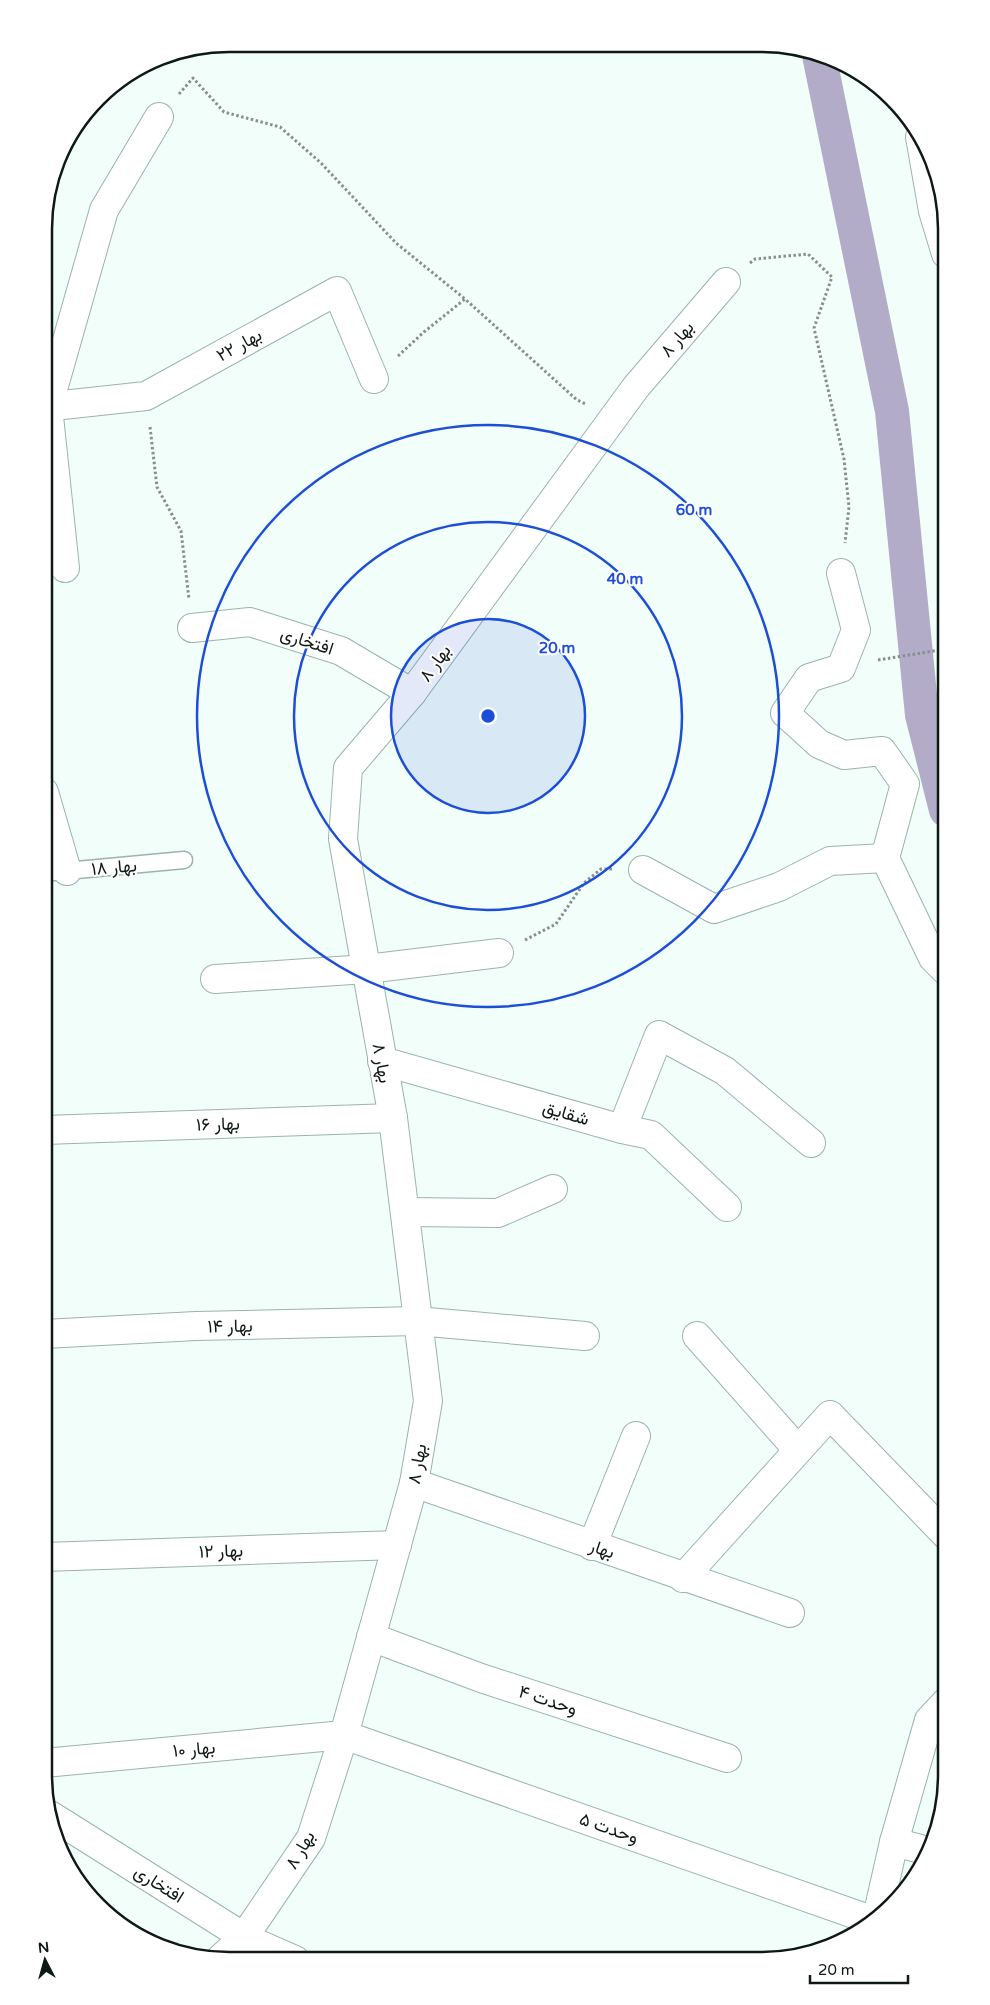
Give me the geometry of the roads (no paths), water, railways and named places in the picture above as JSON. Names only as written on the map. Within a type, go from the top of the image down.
[{"type":"street","points":[[52,387],[104,210],[159,117]]},
{"type":"street","points":[[925,164],[938,227]]},
{"type":"street","name":"بهار ۸","points":[[228,1952],[244,1937],[311,1838],[344,1735],[414,1484],[428,1401],[393,1118],[344,839],[348,768],[412,693],[636,387],[726,282]]},
{"type":"street","name":"بهار ۲۲","points":[[52,406],[146,396],[337,291],[374,379]]},
{"type":"street","points":[[52,458],[65,568]]},
{"type":"street","points":[[841,573],[856,630],[847,653],[840,668],[809,678],[785,713],[819,744],[844,754],[882,751],[905,784],[885,858],[933,958],[938,963]]},
{"type":"street","name":"افتخاری","points":[[192,628],[250,622],[341,651],[412,693]]},
{"type":"street","points":[[52,845],[56,872]]},
{"type":"street","points":[[643,870],[714,909],[779,887],[830,861],[885,858]]},
{"type":"street","points":[[215,979],[367,969],[499,952]]},
{"type":"street","points":[[622,1129],[659,1035],[725,1070],[810,1143]]},
{"type":"street","name":"شقایق","points":[[382,1061],[622,1129],[651,1135],[726,1207]]},
{"type":"street","name":"بهار ۱۶","points":[[52,1130],[393,1118]]},
{"type":"street","points":[[406,1212],[498,1214],[553,1189]]},
{"type":"street","name":"بهار ۱۴","points":[[52,1334],[196,1326],[417,1322],[585,1336]]},
{"type":"street","points":[[697,1336],[798,1450]]},
{"type":"street","points":[[683,1578],[830,1415],[938,1527]]},
{"type":"street","points":[[592,1546],[636,1436]]},
{"type":"street","name":"بهار","points":[[414,1484],[683,1578],[790,1613]]},
{"type":"street","name":"بهار ۱۲","points":[[52,1557],[397,1545]]},
{"type":"street","name":"وحدت ۴","points":[[371,1637],[481,1678],[727,1758]]},
{"type":"street","points":[[879,1907],[894,1842],[929,1720],[938,1710]]},
{"type":"street","name":"بهار ۱۰","points":[[52,1761],[344,1735]]},
{"type":"street","name":"وحدت ۵","points":[[344,1735],[865,1918]]},
{"type":"street","name":"افتخاری","points":[[59,1819],[244,1937],[256,1952]]},
{"type":"street","points":[[894,1842],[921,1849]]},
{"type":"street","points":[[244,1937],[277,1952]]},
{"type":"lane","name":"بهار ۱۸","points":[[56,872],[184,860]]},
{"type":"waterway","points":[[821,63],[892,411],[922,715],[938,778]]}]
